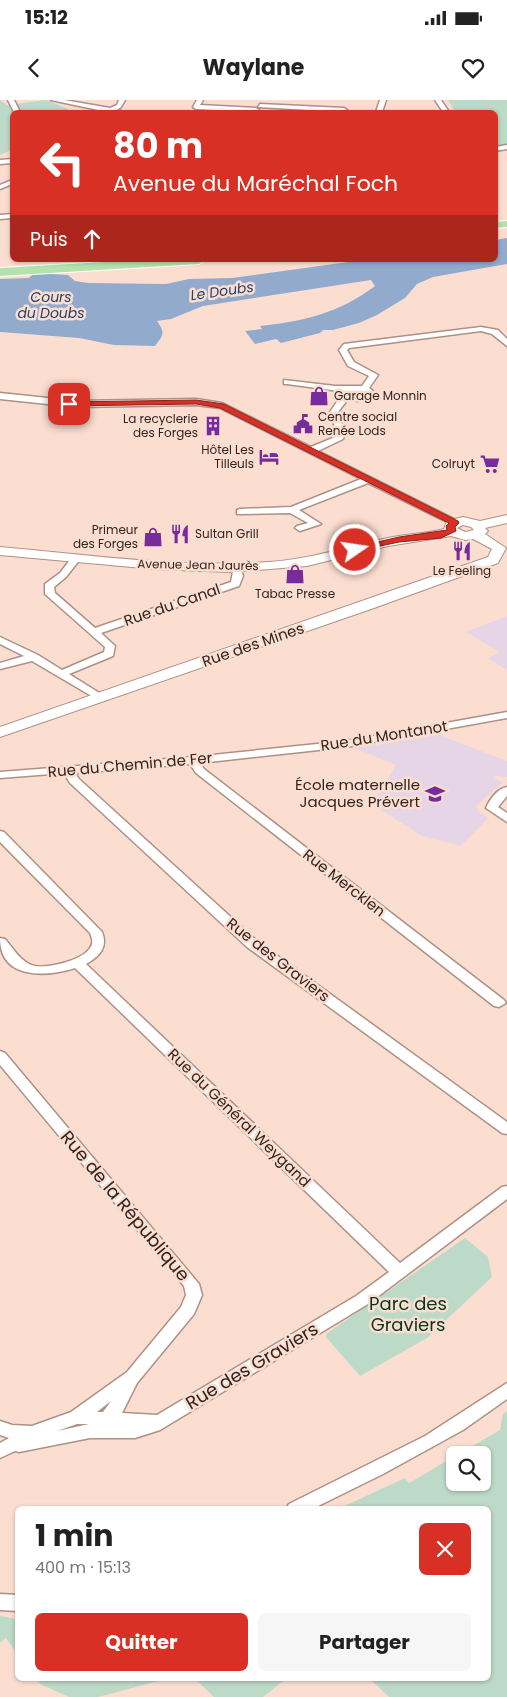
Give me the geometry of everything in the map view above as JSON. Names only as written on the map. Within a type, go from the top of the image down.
[{"type":"main road","points":[[0,271],[145,262]]},
{"type":"main road","points":[[0,271],[163,262]]},
{"type":"street","points":[[54,100],[104,110]]},
{"type":"street","points":[[111,110],[120,106],[122,100]]},
{"type":"street","points":[[200,100],[196,107],[322,110]]},
{"type":"street","points":[[344,110],[347,102]]},
{"type":"street","points":[[309,451],[339,439],[341,434],[334,412],[345,393],[358,387],[365,388],[374,375],[351,364],[343,350],[347,346],[481,330],[494,332],[507,344]]},
{"type":"street","points":[[287,382],[345,393]]},
{"type":"street","points":[[0,396],[76,404],[196,402],[222,406],[368,480],[453,527],[468,522],[503,549]]},
{"type":"street","points":[[240,512],[292,510],[368,480]]},
{"type":"street","points":[[292,510],[316,524],[300,528]]},
{"type":"street","points":[[477,530],[507,519]]},
{"type":"street","name":"Avenue Jean Jaurès","points":[[0,551],[163,566],[237,568],[308,562],[399,540],[441,535],[453,527]]},
{"type":"street","name":"Rue des Mines","points":[[0,732],[476,566],[492,560],[503,549]]},
{"type":"street","points":[[61,674],[109,654],[110,646],[50,594],[49,586],[62,575],[76,558]]},
{"type":"street","name":"Rue du Canal","points":[[94,632],[235,584],[238,576],[237,568]]},
{"type":"street","points":[[0,640],[34,657],[100,698]]},
{"type":"street","points":[[0,666],[34,657]]},
{"type":"street","name":"Rue du Montanot","points":[[260,754],[346,744],[507,714]]},
{"type":"street","name":"Rue du Chemin de Fer","points":[[0,775],[260,754]]},
{"type":"street","name":"Rue Mercklen","points":[[193,760],[200,770],[499,1004]]},
{"type":"street","name":"Rue des Graviers","points":[[68,770],[74,781],[252,944],[507,1130]]},
{"type":"street","points":[[507,790],[495,801],[492,808],[507,818]]},
{"type":"street","points":[[0,835],[96,932],[99,945],[78,964],[38,972],[25,969],[0,942]]},
{"type":"street","name":"Rue du Général Weygand","points":[[78,964],[400,1273]]},
{"type":"street","name":"Rue de la République","points":[[0,1056],[191,1284],[194,1295],[188,1310],[133,1377],[78,1417]]},
{"type":"street","name":"Rue des Graviers","points":[[90,1431],[135,1431],[145,1429],[159,1422],[362,1300],[507,1191]]},
{"type":"street","points":[[0,1451],[27,1443],[90,1431],[108,1419],[133,1377]]},
{"type":"street","points":[[301,1506],[392,1462],[482,1410],[507,1390]]},
{"type":"street","points":[[0,1451],[33,1432],[78,1417],[159,1422]]},
{"type":"street","points":[[0,1428],[12,1432],[33,1432]]},
{"type":"street","points":[[0,1602],[15,1603]]},
{"type":"shaded area","points":[[507,616],[507,670],[488,658],[500,652],[466,632]]},
{"type":"shaded area","name":"École maternelle Jacques Prévert","points":[[439,735],[507,761],[507,777],[496,776],[494,778],[502,783],[476,806],[479,812],[488,818],[461,846],[422,836],[373,805],[396,765],[355,748]]},
{"type":"green space","points":[[0,100],[7,105],[46,100],[68,109],[10,110],[10,151],[0,155]]},
{"type":"green space","points":[[448,100],[507,100],[507,145],[498,146],[498,110],[454,110]]},
{"type":"green space","name":"Parc des Graviers","points":[[465,1238],[488,1257],[492,1277],[427,1338],[360,1376],[326,1337],[326,1334]]},
{"type":"green space","points":[[507,1411],[507,1697],[389,1697],[372,1681],[491,1681],[491,1506],[344,1506],[405,1478],[409,1483],[446,1461],[446,1491],[491,1491],[491,1446],[472,1446],[500,1430],[503,1414]]},
{"type":"green space","points":[[0,1616],[15,1619],[15,1651],[6,1638],[0,1643]]},
{"type":"green space","points":[[38,1681],[158,1681],[98,1697],[69,1697],[40,1684]]},
{"type":"green space","points":[[197,1681],[283,1681],[263,1697],[214,1697]]},
{"type":"water","name":"Cours du Doubs","points":[[507,238],[507,264],[433,277],[417,284],[405,298],[377,315],[359,323],[333,330],[323,330],[320,333],[281,343],[276,339],[255,344],[245,331],[262,329],[260,326],[321,314],[348,303],[375,286],[371,280],[203,306],[171,319],[157,321],[162,333],[155,346],[114,345],[79,338],[0,332],[0,279],[29,278],[34,273],[68,275],[75,281],[88,283],[166,284],[189,279],[232,278],[348,262],[498,262],[498,240]]},
{"type":"place","name":"Garage Monnin","points":[[319,396]]},
{"type":"place","name":"Centre social Renée Lods","points":[[303,424]]},
{"type":"place","name":"La recyclerie des Forges","points":[[213,426]]},
{"type":"place","name":"Hôtel Les Tilleuls","points":[[269,457]]},
{"type":"place","name":"Colruyt","points":[[490,464]]},
{"type":"place","name":"Sultan Grill","points":[[180,534]]},
{"type":"place","name":"Primeur des Forges","points":[[153,537]]},
{"type":"place","name":"Le Feeling","points":[[462,551]]},
{"type":"place","name":"Tabac Presse","points":[[295,574]]},
{"type":"place","name":"École maternelle Jacques Prévert","points":[[435,794]]},
{"type":"route","points":[[69,404],[196,402],[222,406],[323,459],[455,523],[450,526],[452,531],[441,535],[399,540],[355,550]]},
{"type":"water label","name":"Le Doubs","points":[[222,291]]}]
